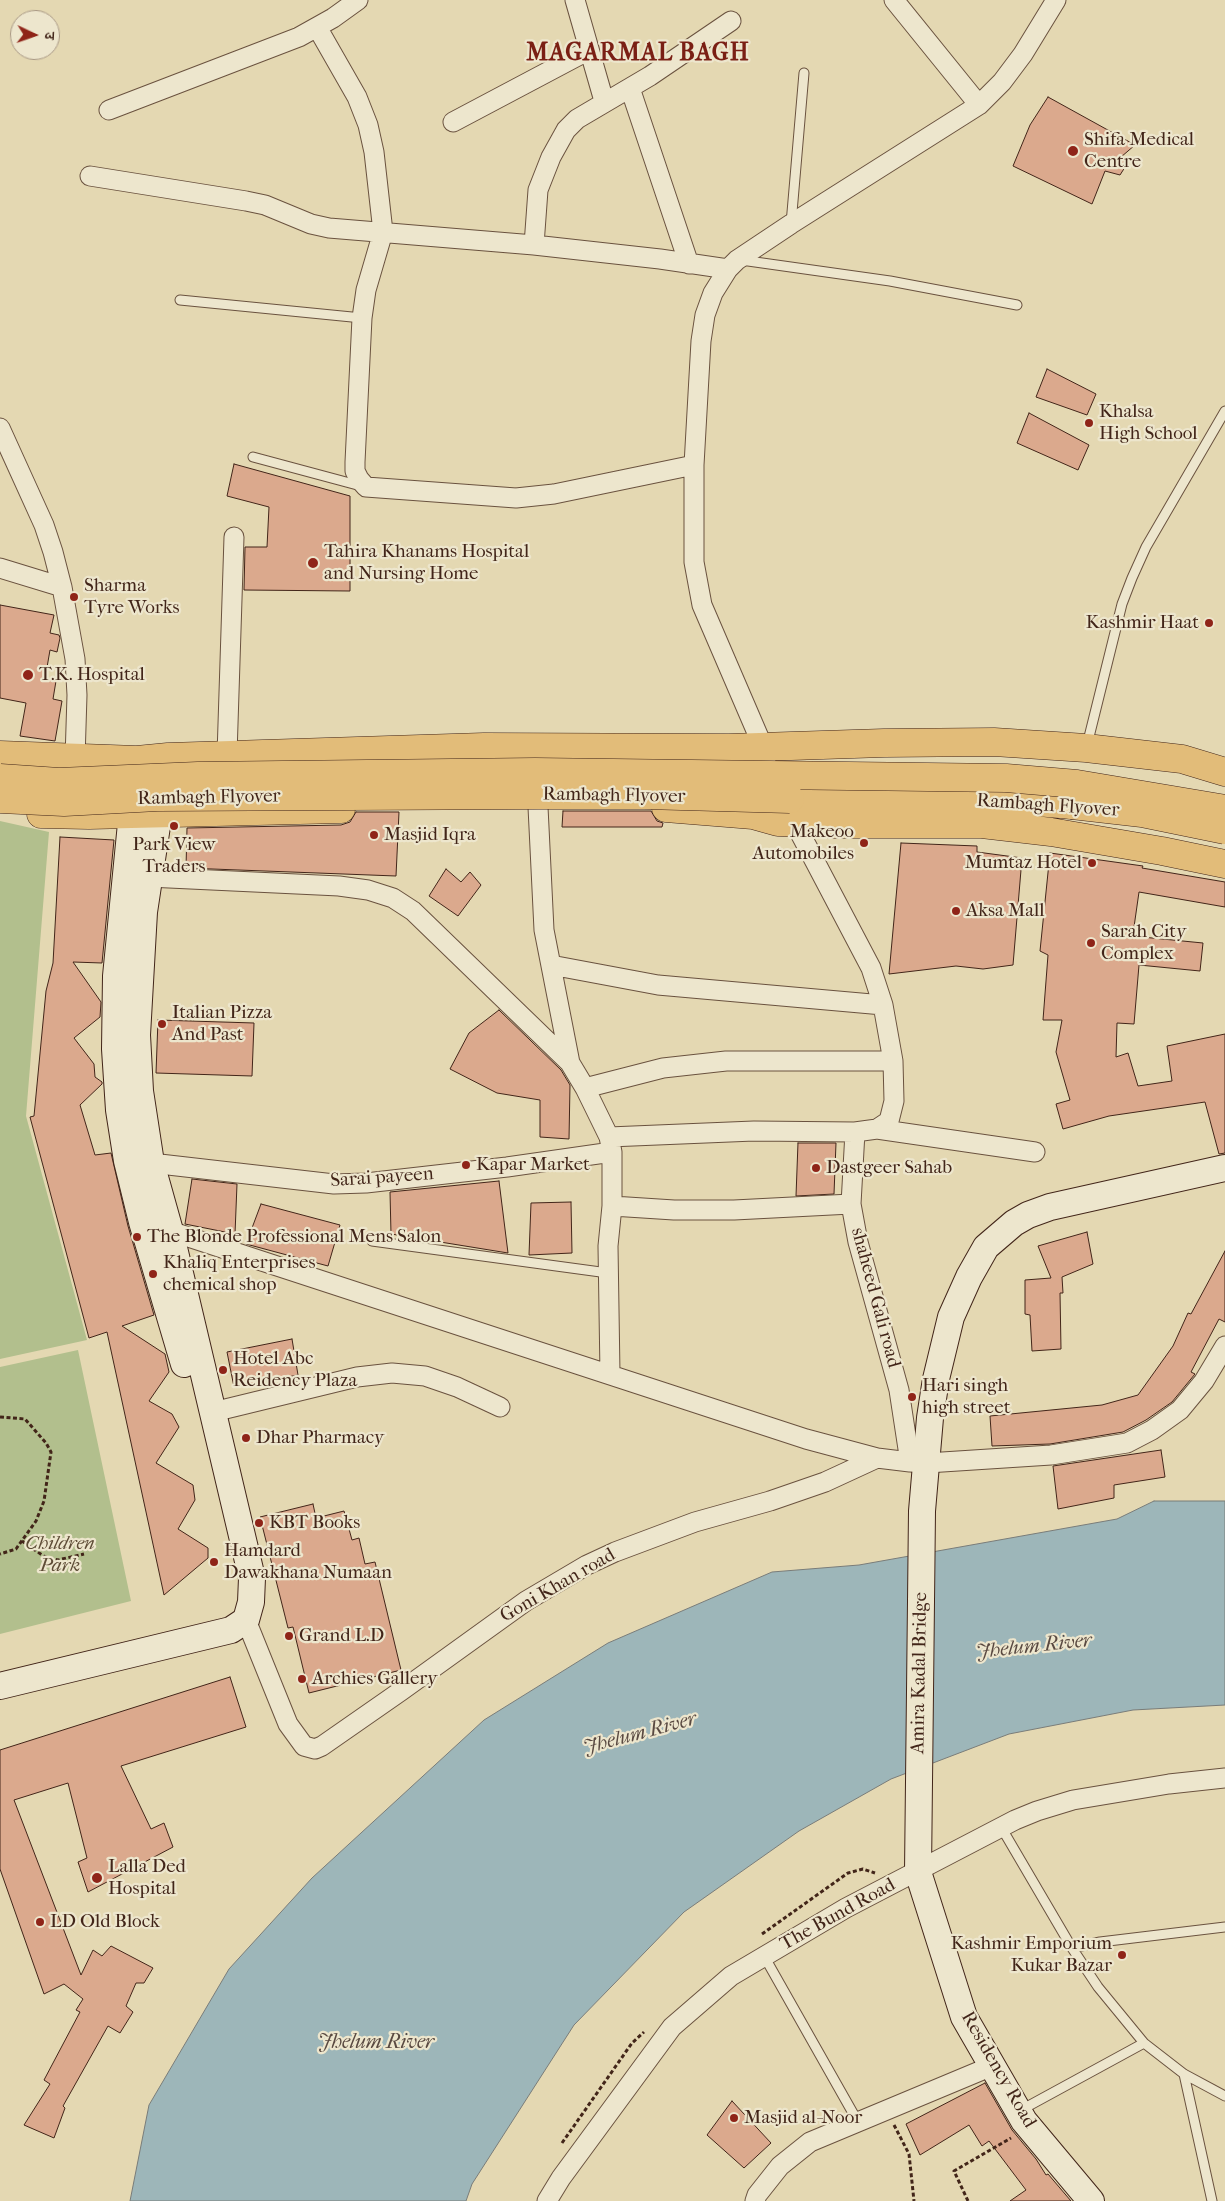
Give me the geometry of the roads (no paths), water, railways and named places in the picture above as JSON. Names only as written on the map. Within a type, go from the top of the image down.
[{"type":"main road","points":[[0,755],[137,760],[168,757],[484,747],[764,748],[994,742],[1086,748],[1182,759],[1225,772]]},
{"type":"main road","name":"Rambagh Flyover","points":[[0,778],[59,782],[189,776],[535,772],[1006,778],[1077,784],[1225,808]]},
{"type":"main road","name":"Rambagh Flyover","points":[[0,799],[64,802],[157,797],[645,795],[900,801],[1000,799],[1142,813],[1225,830]]},
{"type":"main road","points":[[0,812],[89,815],[419,807],[680,808],[753,815],[778,822],[982,824],[1051,832],[1225,864]]},
{"type":"street","points":[[108,110],[299,37],[358,0]]},
{"type":"street","points":[[575,0],[604,101]]},
{"type":"street","points":[[894,0],[979,105]]},
{"type":"street","points":[[878,1129],[889,1121],[893,1111],[893,1061],[883,1005],[871,968],[794,822],[702,605],[694,562],[694,464],[701,341],[705,316],[713,293],[732,265],[791,224],[979,105],[1002,82],[1023,54],[1056,0]]},
{"type":"street","points":[[534,244],[538,190],[551,157],[566,130],[577,119],[604,101],[630,88],[732,22]]},
{"type":"street","points":[[317,27],[357,97],[368,125],[374,152],[383,232],[366,290],[362,318],[355,471],[366,487],[516,498],[554,494],[694,464]]},
{"type":"street","points":[[453,122],[590,50]]},
{"type":"street","points":[[630,88],[689,264]]},
{"type":"street","points":[[90,176],[246,200],[265,205],[311,224],[329,228],[534,244],[689,264],[732,265]]},
{"type":"street","points":[[0,428],[44,525],[62,587],[75,659],[77,695],[75,759]]},
{"type":"street","points":[[227,755],[234,537]]},
{"type":"street","points":[[0,568],[62,587]]},
{"type":"street","points":[[0,1671],[220,1618],[236,1607],[240,1591],[197,1408],[145,1231],[127,1160],[120,1118],[115,1048],[116,976],[146,814],[168,757]]},
{"type":"street","points":[[0,1686],[231,1630],[246,1620],[251,1602],[252,1578],[170,1230],[151,1163],[140,1091],[137,1035],[143,922],[148,877],[146,814],[137,760]]},
{"type":"street","points":[[538,807],[544,930],[570,1063]]},
{"type":"street","points":[[148,877],[339,886],[368,890],[393,898],[413,911],[570,1063],[585,1088],[610,1145],[612,1206],[608,1246],[610,1374]]},
{"type":"street","points":[[551,965],[658,985],[883,1005]]},
{"type":"street","points":[[585,1088],[663,1068],[726,1061],[893,1061]]},
{"type":"street","name":"Sarai payeen","points":[[151,1163],[334,1184],[366,1183],[498,1168],[610,1145],[735,1131],[855,1132],[878,1129],[1035,1152]]},
{"type":"street","name":"shaheed Gali road","points":[[855,1132],[851,1204],[858,1242],[919,1463]]},
{"type":"street","points":[[919,1463],[951,1317],[969,1277],[986,1247],[1014,1223],[1039,1210],[1225,1168]]},
{"type":"street","points":[[612,1206],[674,1210],[734,1210],[851,1204]]},
{"type":"street","points":[[170,1230],[806,1439],[877,1458],[919,1463],[1051,1455],[1127,1443],[1152,1430],[1180,1410],[1204,1381],[1225,1346]]},
{"type":"street","points":[[212,1412],[357,1377],[392,1373],[425,1376],[458,1387],[500,1407]]},
{"type":"street","name":"Goni Khan road","points":[[246,1620],[288,1724],[307,1748],[315,1749],[322,1746],[526,1601],[588,1565],[615,1552],[695,1522],[770,1501],[825,1482],[877,1458]]},
{"type":"street","name":"Amira Kadal Bridge","points":[[917,1836],[922,1510],[919,1463]]},
{"type":"street","name":"The Bund Road","points":[[547,2201],[632,2079],[672,2027],[731,1976],[846,1908],[1001,1827],[1036,1811],[1073,1800],[1169,1784],[1225,1778]]},
{"type":"street","name":"Residency Road","points":[[917,1836],[918,1872],[964,2017],[1024,2119],[1091,2201]]},
{"type":"street","points":[[755,2201],[757,2195],[780,2166],[810,2142],[992,2066]]},
{"type":"lane","points":[[791,224],[804,73]]},
{"type":"lane","points":[[732,265],[890,281],[1017,305]]},
{"type":"lane","points":[[180,300],[362,318]]},
{"type":"lane","points":[[1086,748],[1122,604],[1132,578],[1146,547],[1225,410]]},
{"type":"lane","points":[[252,457],[366,487]]},
{"type":"lane","points":[[372,1241],[608,1273]]},
{"type":"lane","points":[[1001,1827],[1072,1948],[1098,1987],[1144,2043],[1184,2074],[1225,2096]]},
{"type":"lane","points":[[1072,1948],[1100,1942],[1225,1927]]},
{"type":"lane","points":[[764,1956],[858,2122]]},
{"type":"lane","points":[[1024,2119],[1144,2043]]},
{"type":"lane","points":[[1184,2074],[1212,2201]]},
{"type":"water","name":"Jhelum River","points":[[1154,1501],[1225,1501],[1225,1705],[1133,1710],[1009,1734],[891,1779],[799,1831],[684,1912],[574,2025],[472,2184],[466,2201],[130,2201],[149,2105],[229,1969],[312,1878],[484,1720],[608,1643],[772,1572],[859,1565],[1117,1519]]},
{"type":"place","name":"Shifa Medical Centre","points":[[1073,151]]},
{"type":"place","name":"Khalsa High School","points":[[1089,423]]},
{"type":"place","name":"Tahira Khanams Hospital and Nursing Home","points":[[313,563]]},
{"type":"place","name":"Sharma Tyre Works","points":[[74,597]]},
{"type":"place","name":"Kashmir Haat","points":[[1209,623]]},
{"type":"place","name":"T.K. Hospital","points":[[28,675]]},
{"type":"place","name":"Park View Traders","points":[[174,826]]},
{"type":"place","name":"Masjid Iqra","points":[[374,835]]},
{"type":"place","name":"Makeoo Automobiles","points":[[864,843]]},
{"type":"place","name":"Mumtaz Hotel","points":[[1092,863]]},
{"type":"place","name":"Aksa Mall","points":[[956,911]]},
{"type":"place","name":"Sarah City Complex","points":[[1091,943]]},
{"type":"place","name":"Italian Pizza And Past","points":[[162,1024]]},
{"type":"place","name":"Kapar Market","points":[[466,1165]]},
{"type":"place","name":"Dastgeer Sahab","points":[[816,1168]]},
{"type":"place","name":"The Blonde Professional Mens Salon","points":[[137,1237]]},
{"type":"place","name":"Khaliq Enterprises chemical shop","points":[[153,1274]]},
{"type":"place","name":"Hotel Abc Reidency Plaza","points":[[223,1370]]},
{"type":"place","name":"Hari singh high street","points":[[912,1397]]},
{"type":"place","name":"Dhar Pharmacy","points":[[246,1438]]},
{"type":"place","name":"KBT Books","points":[[259,1523]]},
{"type":"place","name":"Hamdard Dawakhana Numaan","points":[[214,1562]]},
{"type":"place","name":"Grand L.D","points":[[289,1636]]},
{"type":"place","name":"Archies Gallery","points":[[302,1679]]},
{"type":"place","name":"Lalla Ded Hospital","points":[[97,1878]]},
{"type":"place","name":"LD Old Block","points":[[40,1922]]},
{"type":"place","name":"Kashmir Emporium Kukar Bazar","points":[[1122,1955]]},
{"type":"place","name":"Masjid al-Noor","points":[[734,2118]]},
{"type":"district","name":"MAGARMAL BAGH","points":[[638,54]]},
{"type":"park label","name":"Children Park","points":[[60,1555]]}]
